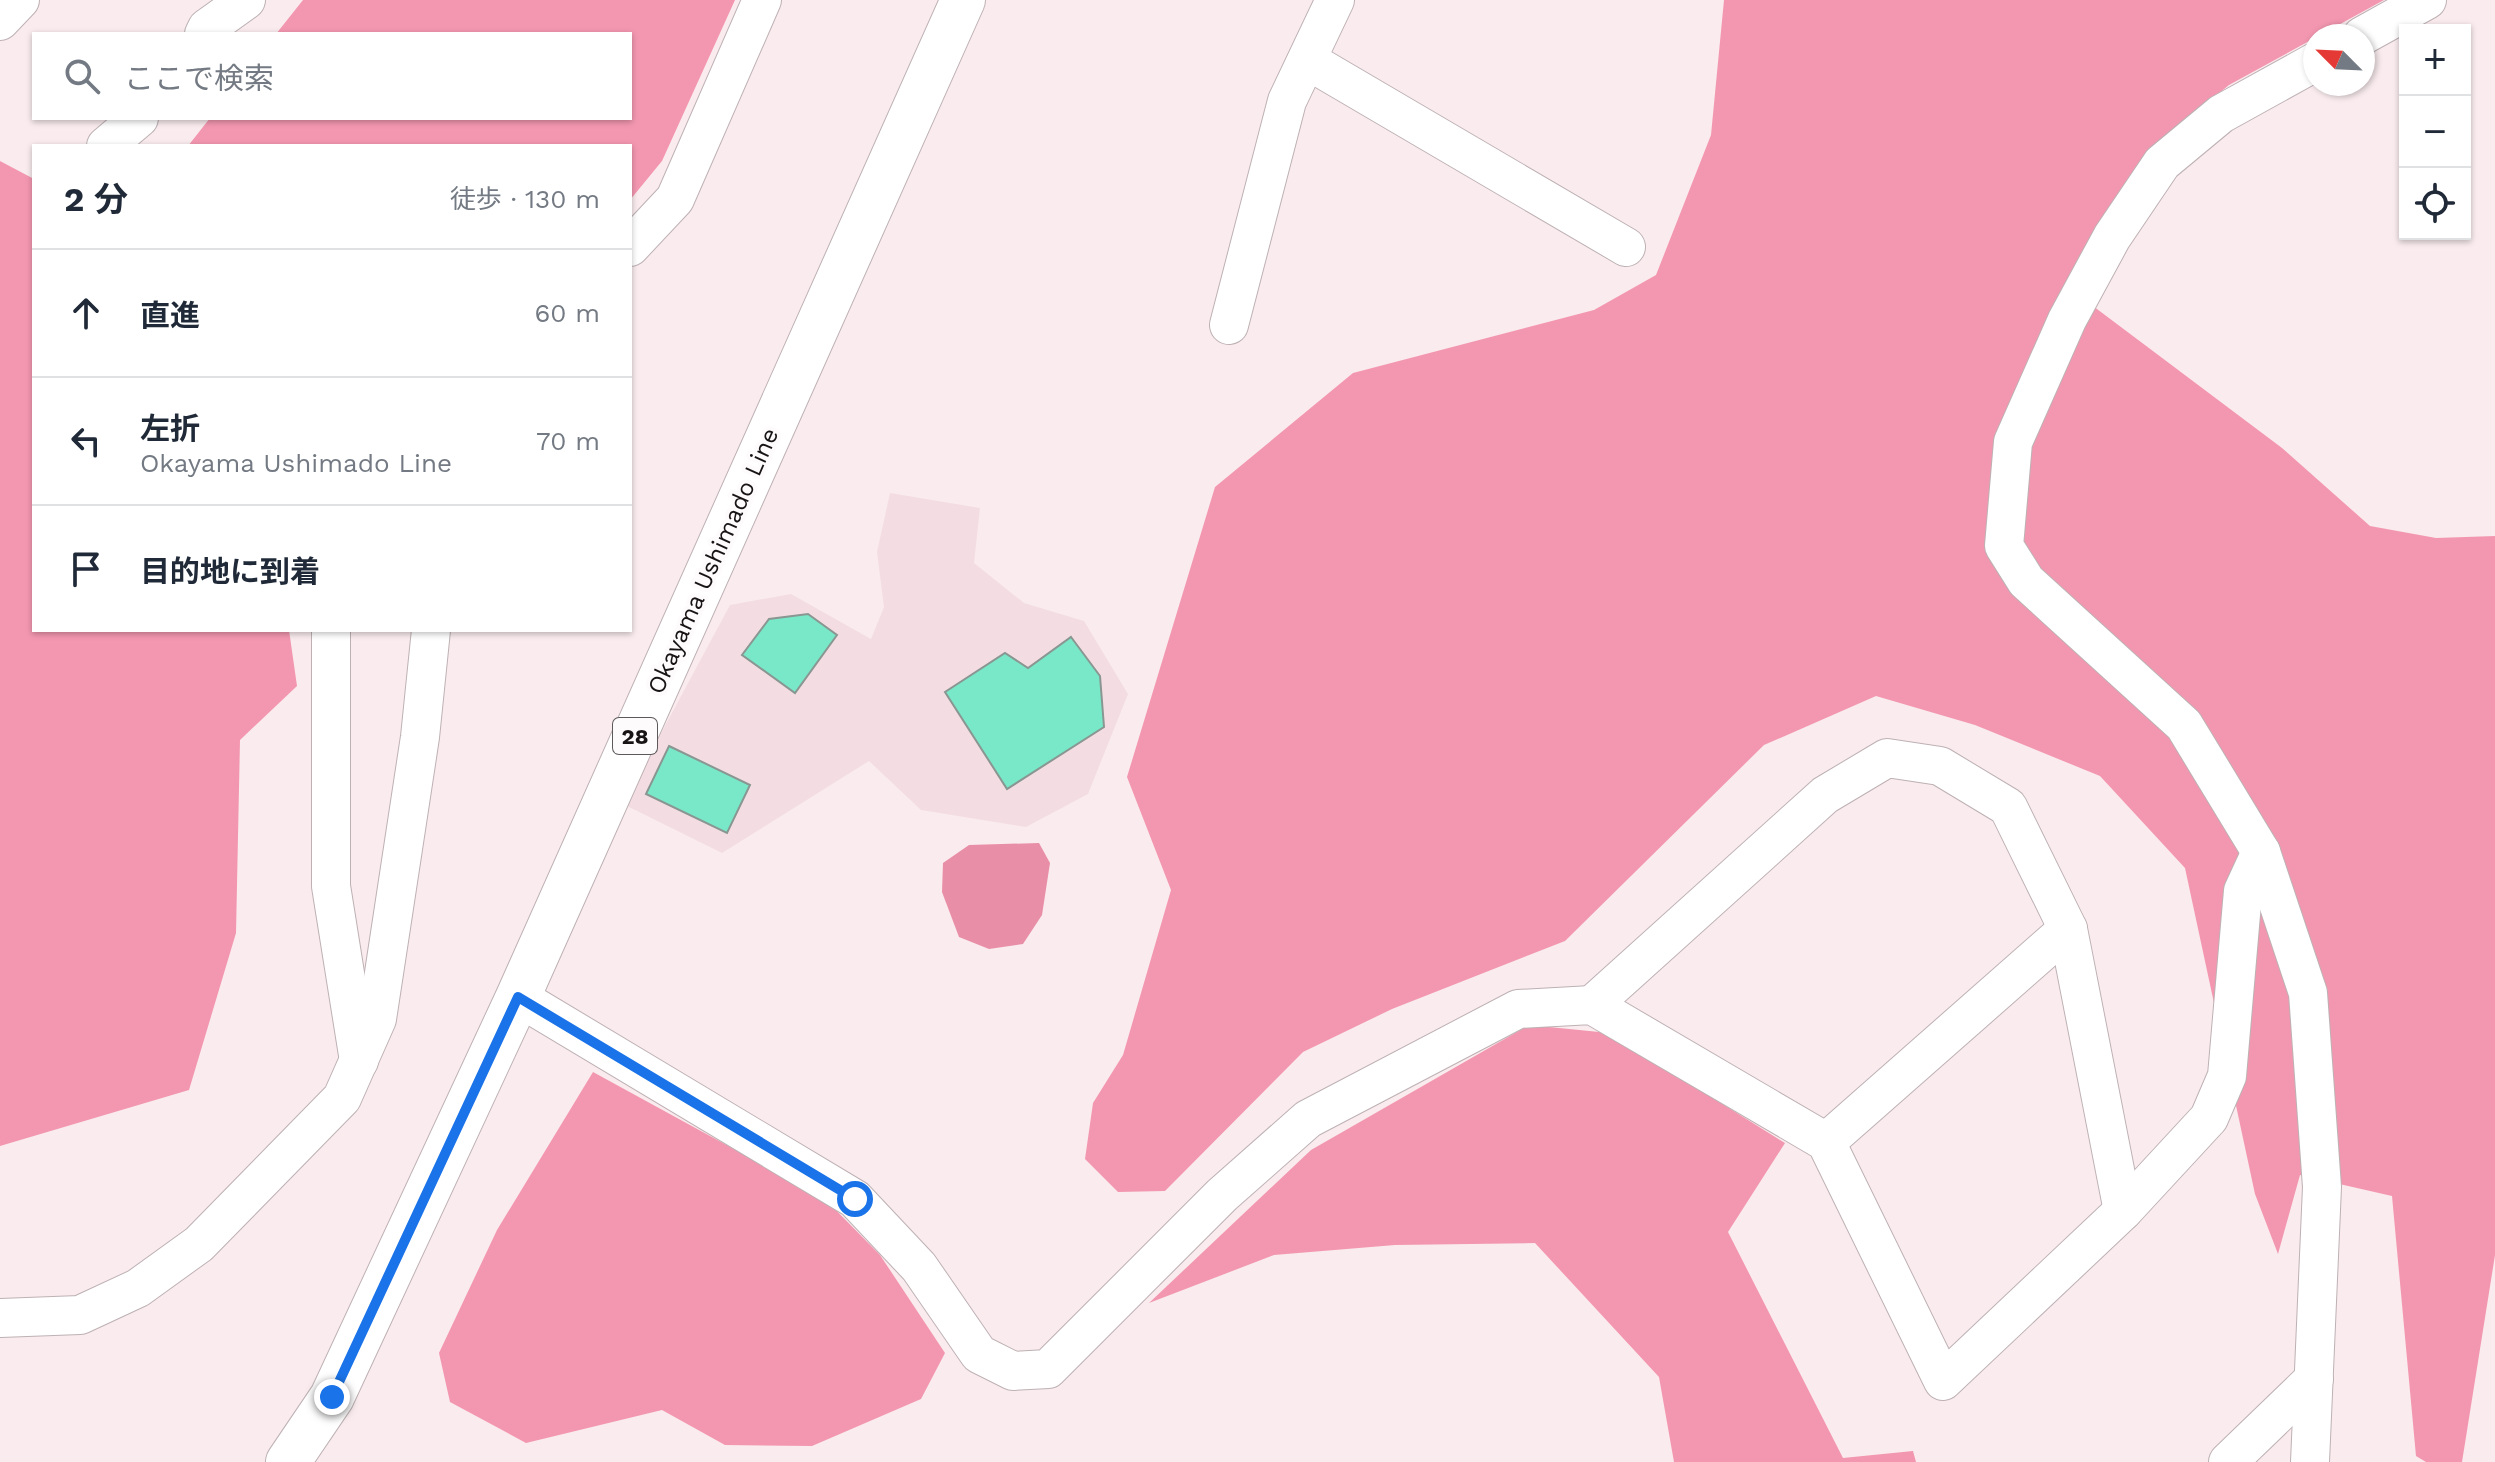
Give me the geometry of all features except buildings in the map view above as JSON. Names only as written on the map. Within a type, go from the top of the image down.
[{"type":"main road","name":"Okayama Ushimado Line","points":[[288,1462],[332,1397],[518,997],[963,0]]},
{"type":"street","points":[[0,21],[20,0]]},
{"type":"street","points":[[205,32],[246,0]]},
{"type":"street","points":[[632,245],[675,199],[762,0]]},
{"type":"street","points":[[1229,325],[1287,101],[1335,0]]},
{"type":"street","points":[[2375,29],[2427,0]]},
{"type":"street","points":[[1307,60],[1626,247]]},
{"type":"street","points":[[2303,69],[2221,114],[2162,163],[2112,237],[2067,320],[2013,442],[2004,546],[2026,581],[2184,725],[2261,852],[2308,993],[2322,1187],[2310,1462]]},
{"type":"street","points":[[108,144],[137,120]]},
{"type":"street","points":[[331,632],[331,886],[359,1061]]},
{"type":"street","points":[[0,1318],[80,1315],[138,1288],[199,1244],[342,1098],[377,1019],[420,737],[431,632]]},
{"type":"street","points":[[1592,1005],[1825,795],[1887,758],[1940,766],[2008,807],[2068,929],[2123,1211]]},
{"type":"street","points":[[518,997],[855,1199],[919,1267],[979,1354],[1013,1371],[1048,1369],[1222,1195],[1308,1119],[1518,1009],[1592,1005],[1826,1142],[1943,1381],[2123,1211],[2209,1118],[2227,1076],[2243,891],[2261,852]]},
{"type":"street","points":[[1826,1142],[2068,929]]},
{"type":"street","points":[[2228,1462],[2314,1379]]},
{"type":"shaded area","points":[[303,0],[735,0],[662,161],[632,198],[632,144],[190,144],[208,120],[632,120],[632,32],[278,32]]},
{"type":"shaded area","points":[[1724,0],[2384,0],[2340,24],[2303,24],[2303,44],[2229,85],[2152,147],[2065,285],[2282,448],[2370,526],[2436,538],[2495,536],[2495,1255],[2462,1462],[2426,1462],[2416,1456],[2392,1196],[2300,1175],[2278,1254],[2255,1194],[2185,868],[2100,776],[1975,725],[1876,696],[1764,745],[1565,941],[1392,1009],[1303,1052],[1165,1191],[1118,1192],[1085,1159],[1093,1103],[1123,1055],[1171,890],[1127,777],[1215,487],[1353,373],[1594,310],[1656,275],[1711,135]]},
{"type":"shaded area","points":[[0,161],[32,178],[32,632],[289,632],[297,686],[240,740],[236,933],[189,1090],[0,1146]]},
{"type":"shaded area","points":[[890,493],[980,508],[974,563],[1024,603],[1084,621],[1128,694],[1088,794],[1026,827],[921,810],[869,761],[722,853],[623,804],[730,605],[791,594],[871,639],[884,607],[877,552]]},
{"type":"shaded area","points":[[1039,843],[1050,863],[1042,915],[1023,944],[989,949],[959,937],[942,892],[943,863],[969,845]]},
{"type":"shaded area","points":[[1529,1025],[1609,1033],[1785,1143],[1728,1232],[1843,1458],[1913,1451],[1916,1462],[1674,1462],[1659,1377],[1535,1243],[1395,1245],[1274,1255],[1149,1303],[1311,1150]]},
{"type":"shaded area","points":[[593,1072],[825,1199],[880,1255],[945,1353],[921,1399],[812,1446],[725,1445],[662,1410],[526,1443],[450,1402],[439,1353],[497,1230]]},
{"type":"route","points":[[332,1397],[518,997],[855,1199]]}]
